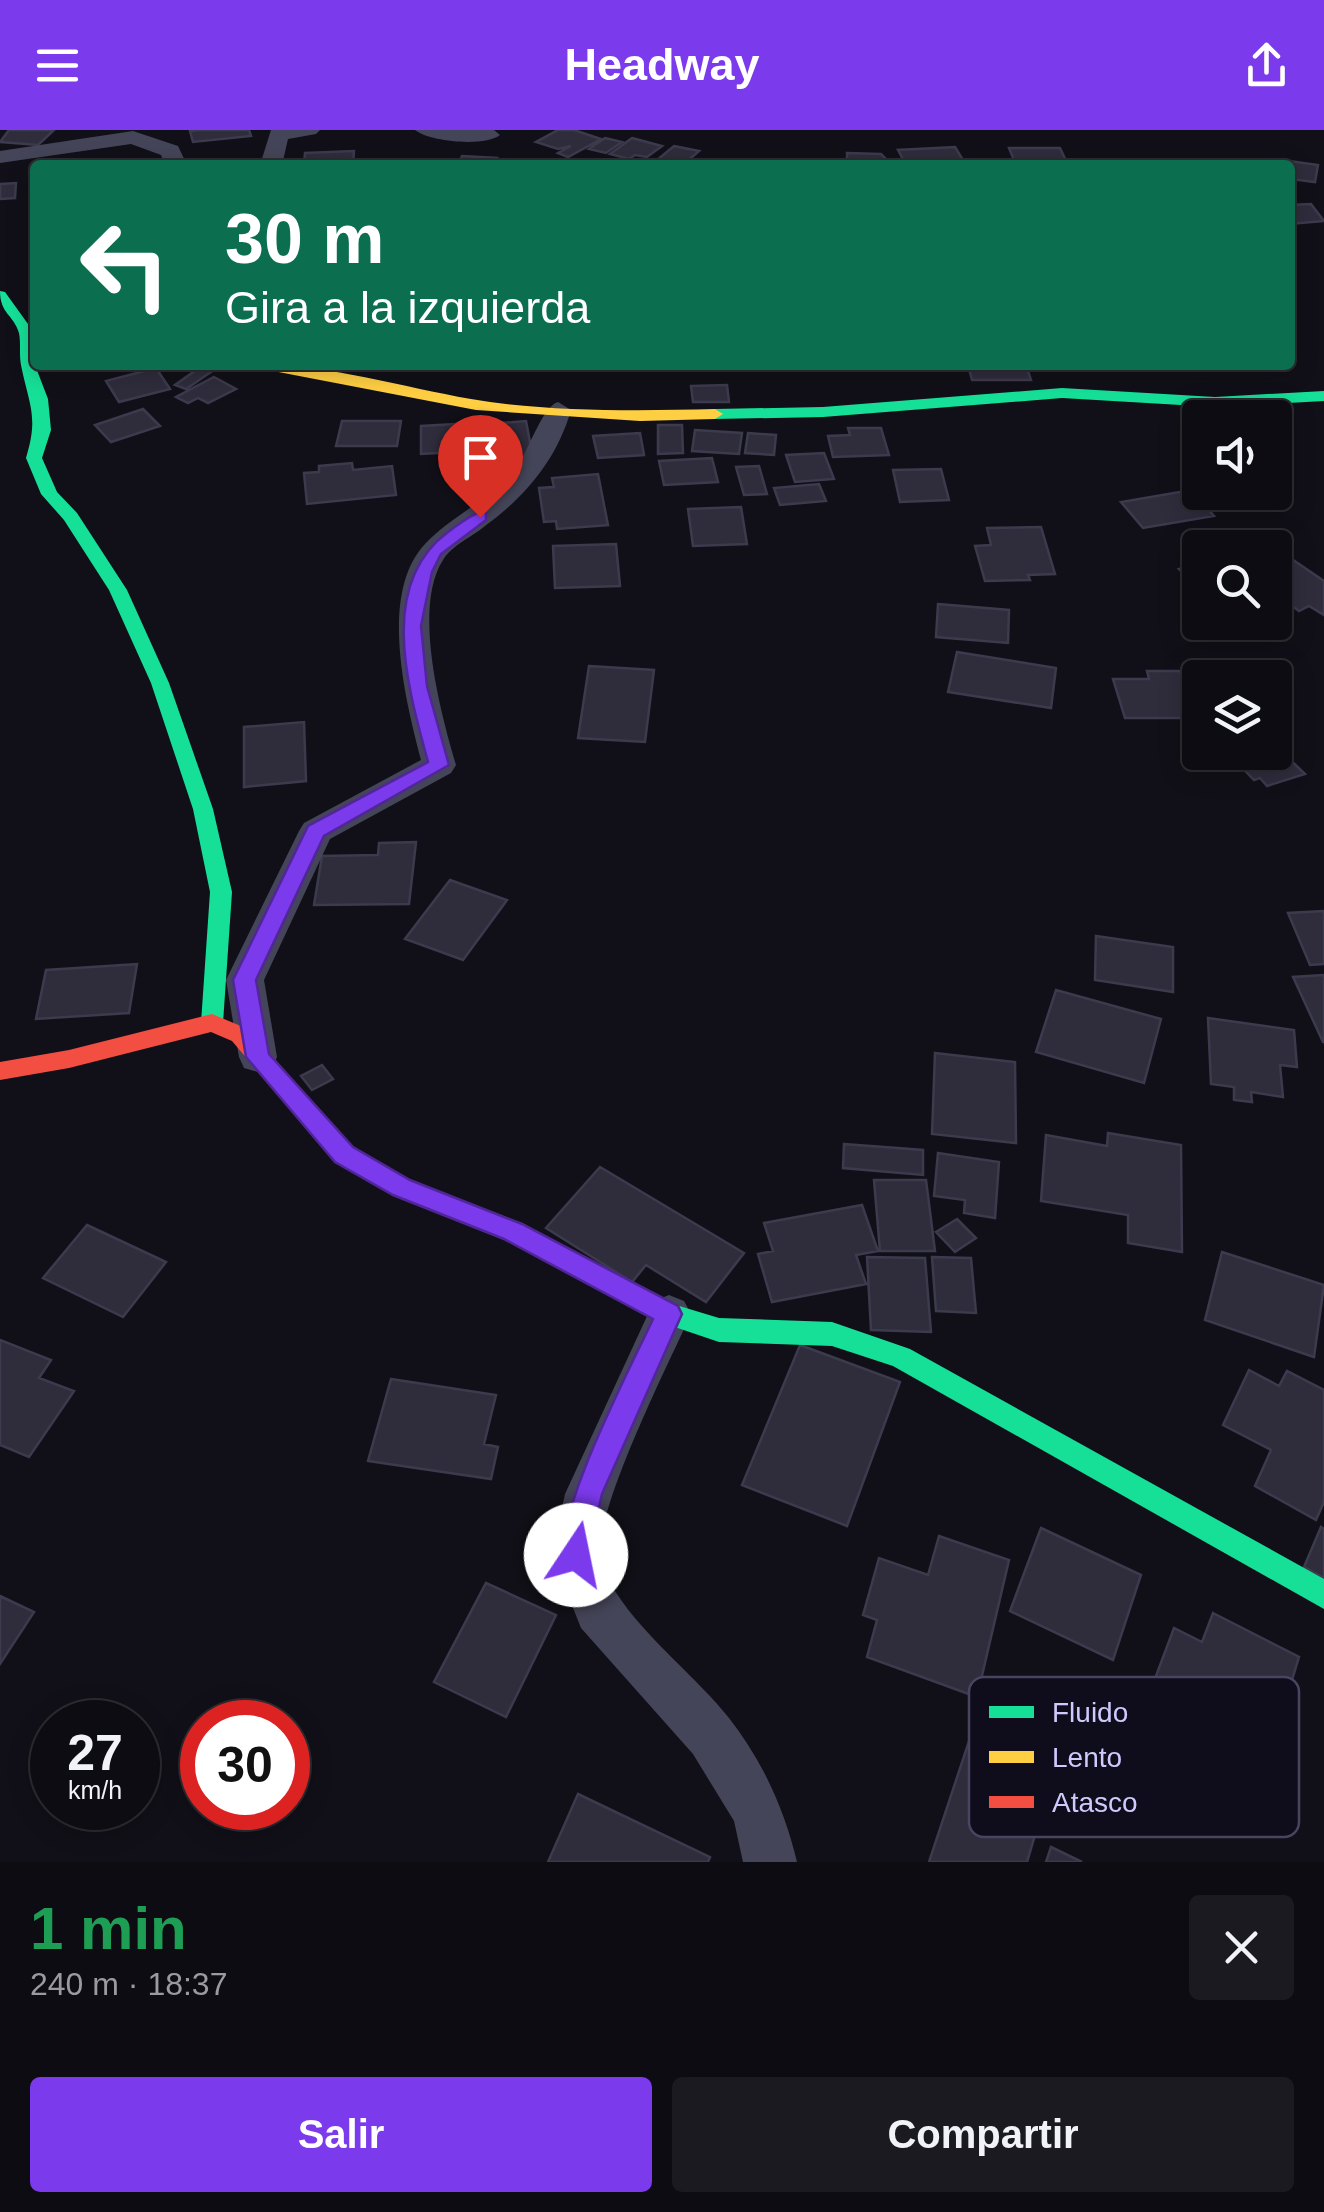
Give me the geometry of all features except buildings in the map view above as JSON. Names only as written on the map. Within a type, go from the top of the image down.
[{"type":"street","points":[[272,160],[279,134],[308,130]]},
{"type":"street","points":[[426,130],[489,135]]},
{"type":"street","points":[[0,156],[133,137],[170,152],[174,160]]},
{"type":"street","points":[[0,295],[30,330]]},
{"type":"street","points":[[30,342],[30,370]]},
{"type":"street","points":[[30,370],[40,399],[43,430],[34,458],[49,494],[71,518],[118,590],[160,683],[204,810],[221,892],[212,1023]]},
{"type":"street","points":[[294,370],[476,405],[640,416],[823,412],[1062,392],[1215,402],[1324,396]]},
{"type":"street","points":[[258,1057],[245,980],[316,831],[439,765],[417,686],[412,626],[423,572],[434,550],[500,501],[531,468],[552,436],[558,410]]},
{"type":"street","points":[[0,1070],[69,1059],[212,1023],[240,1035],[344,1154],[402,1187],[513,1231],[669,1314],[719,1330],[832,1334],[901,1357],[1324,1595]]},
{"type":"street","points":[[669,1314],[588,1494],[576,1555],[598,1611],[710,1736],[758,1812],[770,1862]]},
{"type":"traffic: fast","points":[[0,295],[26,331],[30,370]]},
{"type":"traffic: fast","points":[[30,370],[40,399],[43,430],[34,458],[49,494],[71,517],[118,590],[160,683],[203,809],[221,892],[212,1023]]},
{"type":"traffic: fast","points":[[715,414],[823,412],[1062,393],[1215,402],[1324,396]]},
{"type":"traffic: fast","points":[[328,1136],[344,1154],[401,1187],[513,1231],[669,1314],[719,1330],[832,1334],[901,1357],[1324,1595]]},
{"type":"traffic: slow","points":[[294,370],[476,405],[640,416],[715,414]]},
{"type":"traffic: jam","points":[[0,1071],[69,1059],[212,1023],[240,1035],[328,1136]]},
{"type":"route","points":[[480,517],[434,550],[423,572],[412,626],[417,686],[439,765],[316,831],[245,980],[258,1057],[344,1154],[402,1187],[513,1231],[669,1314],[588,1494],[576,1555]]}]
